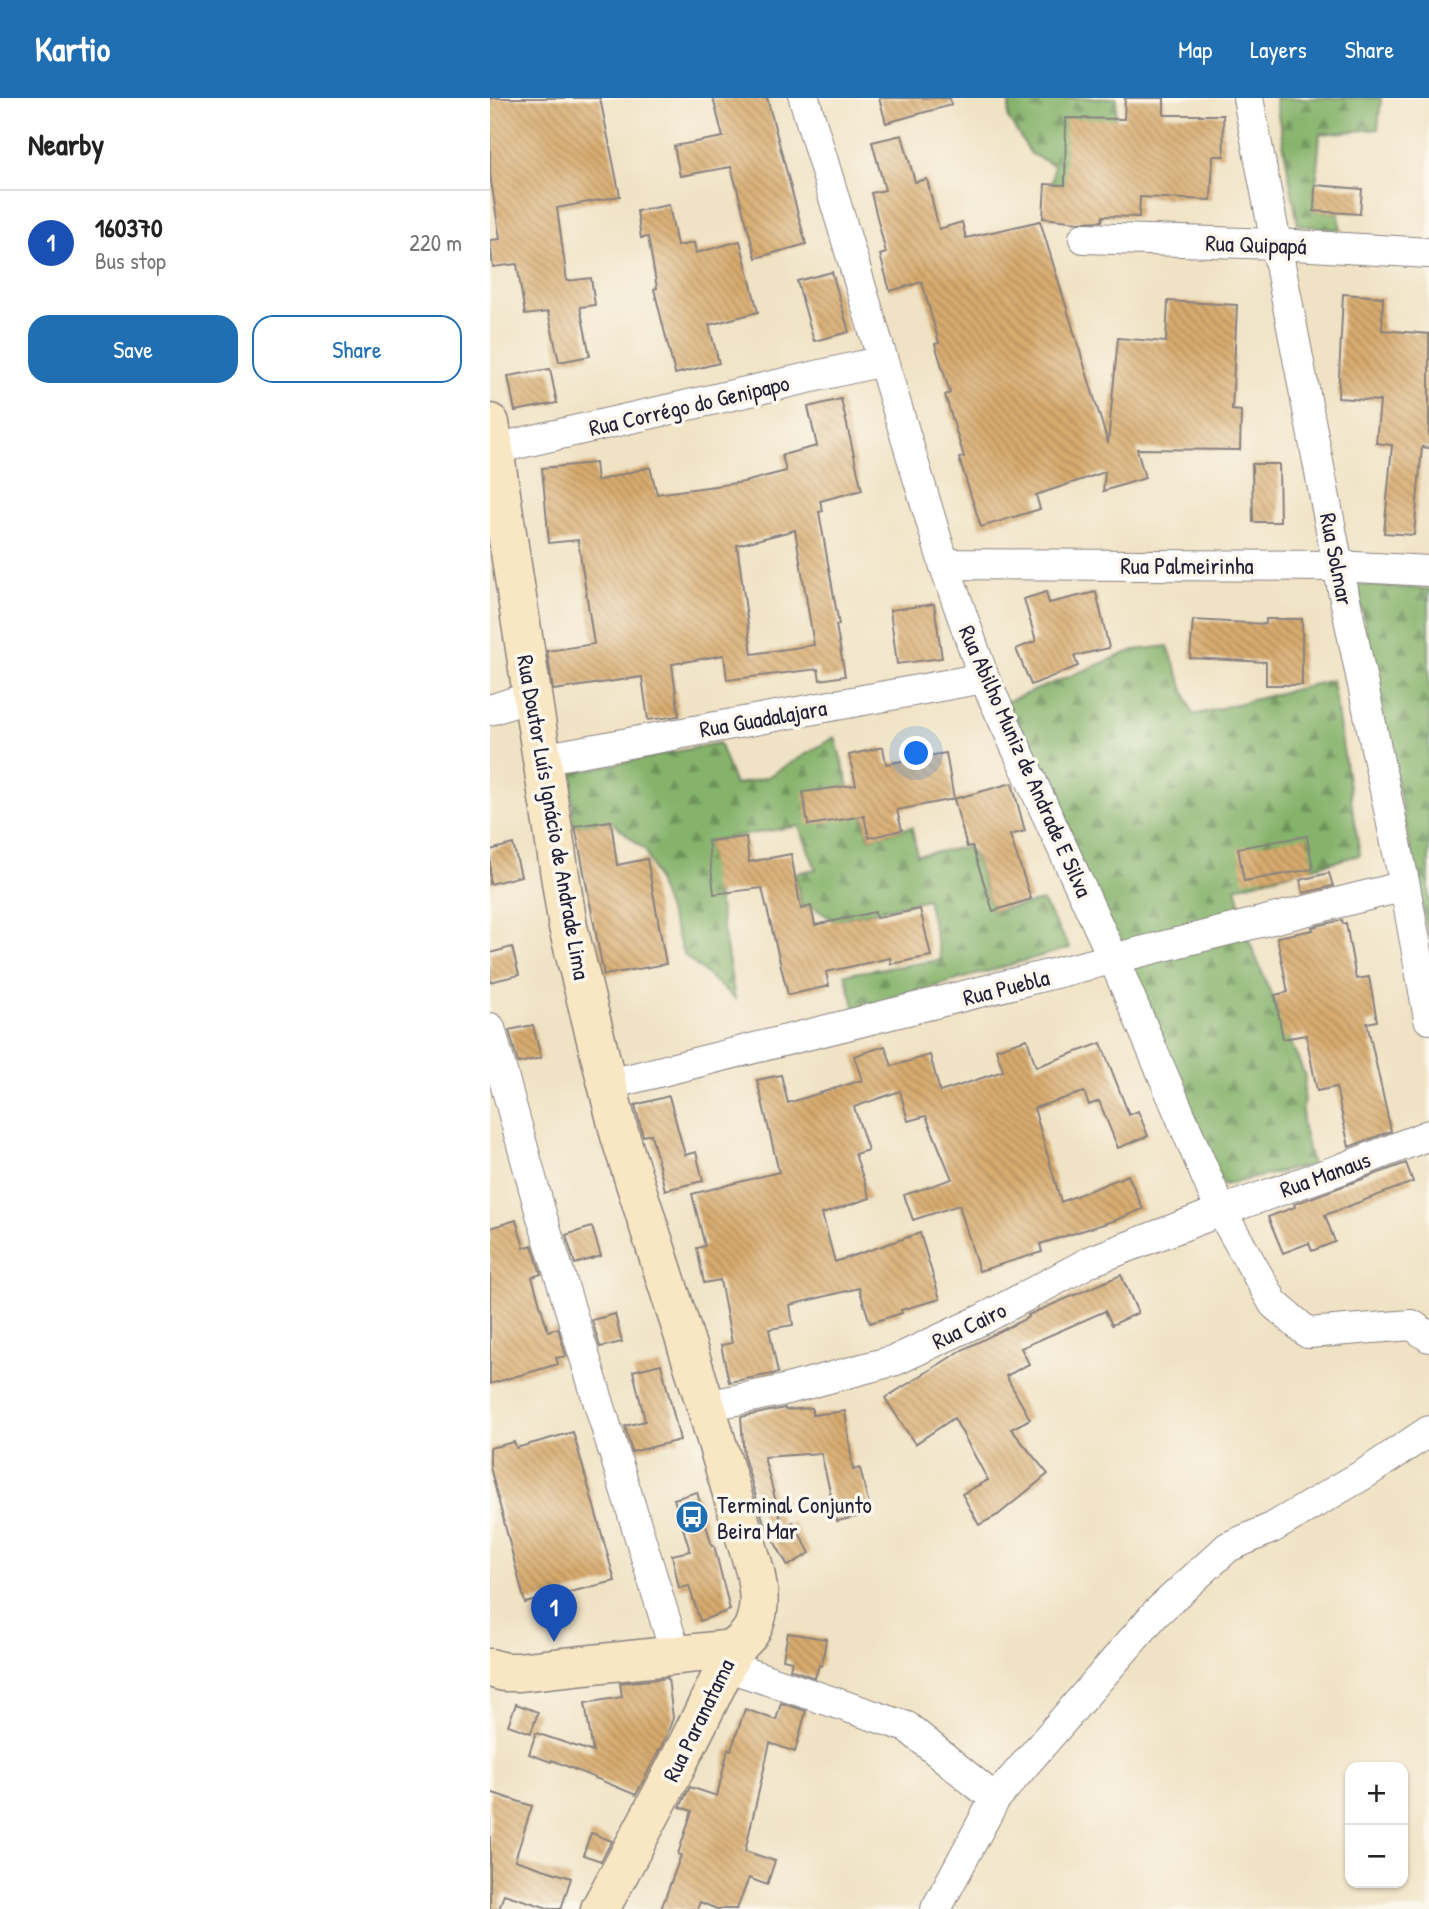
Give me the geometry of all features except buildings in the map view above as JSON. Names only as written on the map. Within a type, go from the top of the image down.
[{"type":"main road","name":"Rua Doutor Luís Ignácio de Andrade Lima","points":[[492,436],[568,927],[606,1085],[654,1248],[706,1406]]},
{"type":"main road","name":"Rua Paranatama","points":[[600,1909],[692,1737],[730,1657],[750,1636],[757,1617],[759,1595],[755,1571],[706,1406]]},
{"type":"main road","points":[[490,1669],[518,1672],[676,1655],[730,1657]]},
{"type":"street","name":"Rua Abilho Muniz de Andrade E Silva","points":[[804,98],[944,564],[984,678],[1114,960],[1221,1210],[1274,1304],[1308,1333],[1412,1325],[1429,1337]]},
{"type":"street","name":"Rua Solmar","points":[[1248,98],[1429,1019]]},
{"type":"street","name":"Rua Quipapá","points":[[1084,237],[1429,253]]},
{"type":"street","name":"Rua Corrégo do Genipapo","points":[[492,436],[883,361]]},
{"type":"street","name":"Rua Palmeirinha","points":[[944,564],[1338,566],[1429,571]]},
{"type":"street","name":"Rua Guadalajara","points":[[541,759],[984,678]]},
{"type":"street","points":[[490,710],[533,696]]},
{"type":"street","name":"Rua Puebla","points":[[606,1085],[1405,886]]},
{"type":"street","points":[[490,1028],[541,1214],[676,1655]]},
{"type":"street","name":"Rua Manaus","points":[[1221,1210],[1341,1169],[1429,1135]]},
{"type":"street","name":"Rua Cairo","points":[[706,1406],[780,1391],[896,1360],[983,1319],[1091,1261],[1221,1210]]},
{"type":"street","points":[[936,1909],[995,1799],[1155,1614],[1228,1546],[1272,1528],[1366,1473],[1429,1431]]},
{"type":"street","points":[[730,1657],[907,1727],[995,1799]]},
{"type":"green space","points":[[1010,98],[1117,98],[1110,189],[1052,184],[1054,165],[1031,154],[1008,118]]},
{"type":"green space","points":[[1275,98],[1381,98],[1378,129],[1320,134],[1314,210],[1338,213],[1341,230],[1298,225]]},
{"type":"green space","points":[[1357,585],[1429,589],[1429,940]]},
{"type":"green space","points":[[1168,646],[1193,715],[1332,680],[1360,855],[1236,887],[1244,919],[1119,947],[1006,702],[1134,650]]},
{"type":"green space","points":[[835,737],[849,786],[804,793],[863,814],[869,838],[912,827],[917,855],[967,847],[976,859],[993,911],[1042,901],[1070,948],[855,1009],[845,974],[941,960],[927,899],[835,921],[811,906],[802,908],[795,873],[816,869],[799,826],[708,841],[735,999],[684,955],[646,851],[611,821],[573,827],[571,773],[719,743],[735,785],[767,777]]},
{"type":"green space","points":[[1247,936],[1305,1076],[1302,1124],[1312,1165],[1223,1185],[1131,966]]},
{"type":"place","name":"Terminal Conjunto Beira Mar","points":[[692,1517]]},
{"type":"place","name":"160370","points":[[554,1642]]}]
